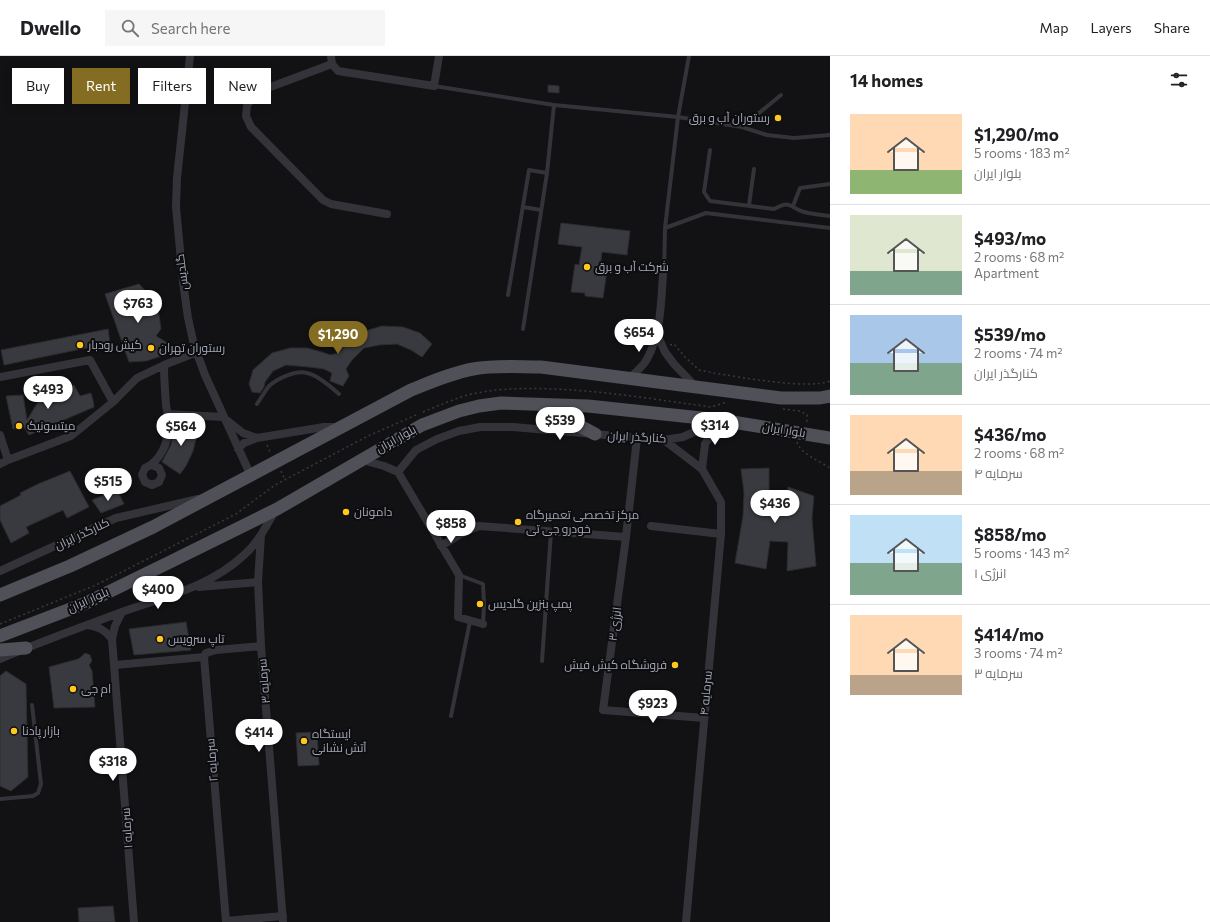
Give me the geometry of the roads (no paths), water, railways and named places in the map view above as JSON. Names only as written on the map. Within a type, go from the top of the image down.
[{"type":"main road","points":[[0,595],[70,566],[146,530],[411,390],[449,375],[472,369],[502,366],[541,367],[781,398],[820,398],[830,396]]},
{"type":"main road","name":"بلوار ایران","points":[[0,636],[86,602],[277,509],[422,425],[459,411],[479,406],[501,403],[588,406],[720,420],[827,439]]},
{"type":"main road","points":[[538,404],[595,434]]},
{"type":"main road","points":[[0,650],[26,648]]},
{"type":"street","name":"گلدیس","points":[[190,56],[177,178],[176,207],[188,318],[196,352],[204,376],[250,476]]},
{"type":"street","points":[[387,214],[331,204],[323,200],[251,127],[246,116],[247,105],[254,96],[265,89],[332,60],[338,71],[434,86],[439,56]]},
{"type":"street","points":[[628,379],[640,369],[648,359],[657,334],[664,274]]},
{"type":"street","points":[[657,334],[662,346],[674,364],[697,387]]},
{"type":"street","points":[[0,464],[71,436],[113,402],[137,378],[196,352]]},
{"type":"street","points":[[0,377],[90,360],[113,402]]},
{"type":"street","points":[[152,465],[162,451],[166,442],[169,422],[167,414],[164,365]]},
{"type":"street","points":[[167,414],[223,417],[243,433],[257,438]]},
{"type":"street","points":[[702,469],[705,444],[720,420]]},
{"type":"street","name":"کنارگذر ایران","points":[[398,472],[416,450],[437,439],[459,431],[480,427],[514,427],[664,440],[683,437],[720,420]]},
{"type":"street","points":[[238,448],[244,443],[257,438],[324,427],[342,427]]},
{"type":"street","points":[[0,435],[8,460]]},
{"type":"street","name":"انرژی ۳","points":[[637,438],[626,537],[603,710],[704,718]]},
{"type":"street","points":[[664,440],[702,469]]},
{"type":"street","points":[[361,460],[384,466],[398,472],[459,575],[458,617],[483,624]]},
{"type":"street","name":"سرمایه ۴","points":[[686,922],[721,534],[721,502],[702,469]]},
{"type":"street","name":"کنارگذر ایران","points":[[0,571],[116,518],[214,495]]},
{"type":"street","points":[[0,659],[122,612],[194,587],[219,574],[245,555],[261,536],[277,509]]},
{"type":"street","points":[[441,546],[464,532],[479,526],[626,537]]},
{"type":"street","points":[[651,526],[721,534]]},
{"type":"street","name":"سرمایه ۳","points":[[261,536],[258,582],[261,646],[283,919]]},
{"type":"street","points":[[194,587],[258,582]]},
{"type":"street","points":[[112,639],[115,626],[122,612]]},
{"type":"street","points":[[87,625],[98,627],[107,632],[112,639]]},
{"type":"street","name":"سرمایه ۱","points":[[112,639],[134,922]]},
{"type":"street","points":[[115,665],[204,657],[206,653],[216,650],[261,646]]},
{"type":"street","name":"سرمایه ۲","points":[[204,657],[226,922]]},
{"type":"street","points":[[226,922],[283,919]]},
{"type":"lane","points":[[664,274],[665,228],[678,118],[689,56]]},
{"type":"lane","points":[[434,86],[554,105],[678,118],[742,127],[767,135],[794,138],[830,135]]},
{"type":"lane","points":[[742,127],[781,95]]},
{"type":"lane","points":[[523,329],[541,210],[554,105]]},
{"type":"lane","points":[[710,150],[704,192],[710,201],[774,209],[782,205],[790,204],[804,212],[830,216]]},
{"type":"lane","points":[[749,205],[754,169]]},
{"type":"lane","points":[[508,296],[529,170],[546,173]]},
{"type":"lane","points":[[793,206],[800,188],[830,184]]},
{"type":"lane","points":[[523,207],[541,210]]},
{"type":"lane","points":[[665,228],[706,214],[830,228]]},
{"type":"lane","points":[[257,404],[270,386],[282,378],[296,373],[308,373],[323,381],[339,394]]},
{"type":"lane","points":[[542,661],[551,531]]},
{"type":"lane","points":[[459,575],[483,584],[483,624]]},
{"type":"lane","points":[[451,716],[470,621]]},
{"type":"lane","points":[[0,799],[33,796],[38,793],[41,784],[32,705]]},
{"type":"place","name":"رستوران آب و برق","points":[[778,118]]},
{"type":"place","name":"شرکت آب و برق","points":[[587,267]]},
{"type":"place","name":"کیش رودبار","points":[[80,345]]},
{"type":"place","name":"رستوران تهران","points":[[151,348]]},
{"type":"place","name":"میتسونیک","points":[[19,426]]},
{"type":"place","name":"دامونان","points":[[346,512]]},
{"type":"place","name":"مرکز تخصصی تعمیرگاه خودرو جی تی","points":[[518,522]]},
{"type":"place","name":"پمپ بنزین گلدیس","points":[[480,604]]},
{"type":"place","name":"تاپ سرویس","points":[[160,639]]},
{"type":"place","name":"فروشگاه کیش فیش","points":[[675,665]]},
{"type":"place","name":"ام جی","points":[[73,689]]},
{"type":"place","name":"بازار پادنا","points":[[14,731]]},
{"type":"place","name":"ایستگاه آتش نشانی","points":[[304,741]]}]
